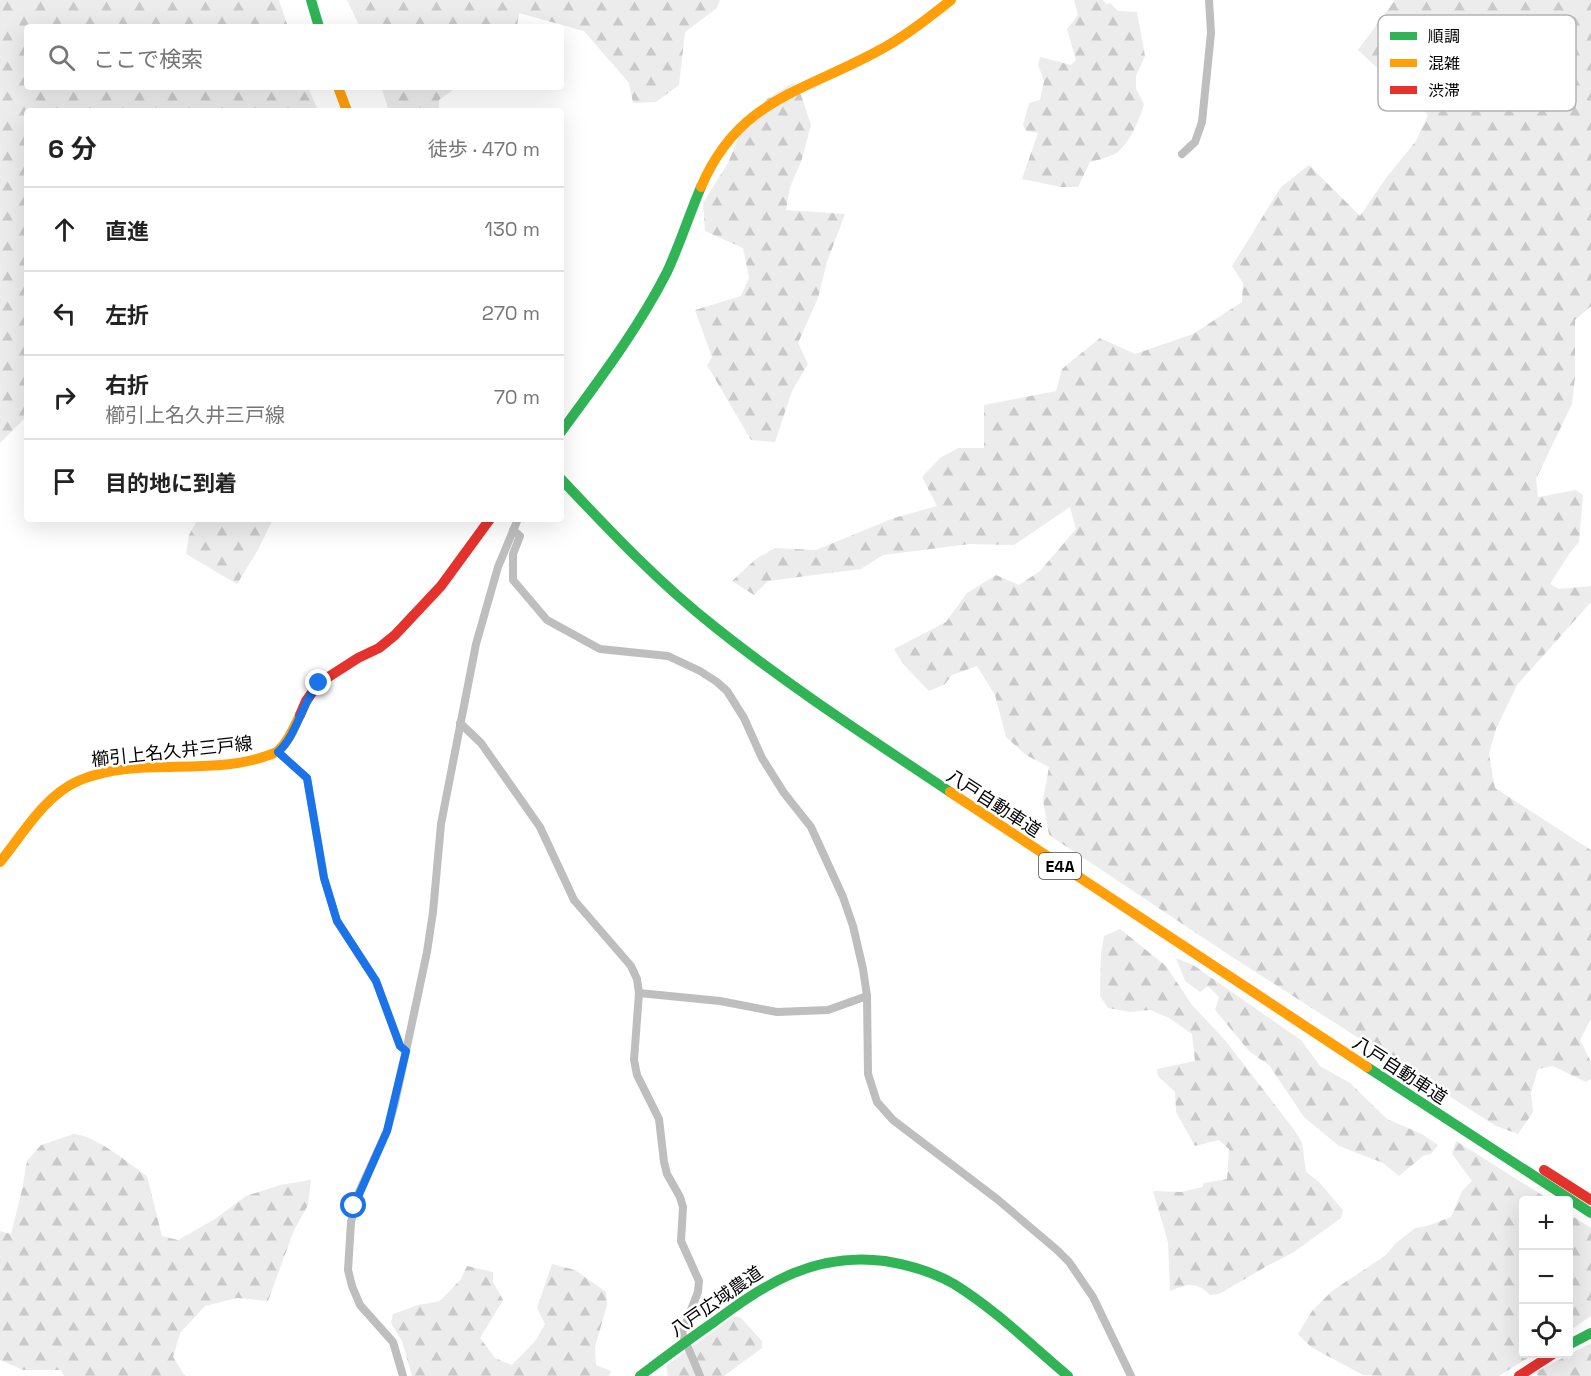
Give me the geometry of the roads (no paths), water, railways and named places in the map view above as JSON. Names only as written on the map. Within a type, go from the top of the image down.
[{"type":"main road","points":[[303,0],[310,24]]},
{"type":"main road","points":[[311,0],[318,24]]},
{"type":"main road","points":[[564,428],[654,297],[674,258],[707,171],[715,156],[737,129],[771,102],[866,57],[897,39],[951,0]]},
{"type":"main road","points":[[332,90],[338,108]]},
{"type":"main road","points":[[339,90],[346,108]]},
{"type":"main road","name":"八戸自動車道","points":[[564,470],[609,520],[674,582],[721,622],[823,699],[1250,983],[1591,1200]]},
{"type":"main road","name":"八戸自動車道","points":[[564,482],[666,585],[716,627],[818,704],[1265,1002],[1591,1213]]},
{"type":"main road","name":"櫛引上名久井三戸線","points":[[0,862],[42,807],[59,791],[80,779],[120,770],[244,763],[278,752],[289,738],[314,688],[358,658],[379,648],[395,635],[441,586],[488,522]]},
{"type":"main road","name":"八戸広域農道","points":[[640,1376],[757,1290],[788,1273],[822,1262],[838,1260],[883,1260],[922,1270],[954,1284],[1068,1376]]},
{"type":"main road","points":[[1573,1343],[1591,1333]]},
{"type":"main road","points":[[1519,1376],[1546,1358]]},
{"type":"street","points":[[1182,154],[1195,142],[1202,122],[1211,33],[1209,0]]},
{"type":"street","points":[[403,1376],[393,1342],[360,1305],[348,1270],[354,1206],[387,1131],[427,951],[441,824],[476,644],[498,567],[517,522]]},
{"type":"street","points":[[513,530],[520,536],[513,554],[513,580],[547,620],[600,649],[668,656],[700,670],[727,691],[744,718],[762,758],[784,793],[811,827],[826,856],[853,926],[867,996],[868,1074],[876,1102],[893,1120],[981,1186],[1058,1250],[1093,1297],[1131,1376]]},
{"type":"street","points":[[460,723],[481,743],[540,827],[574,900],[631,966],[637,979],[639,993],[634,1060],[637,1075],[659,1119],[664,1162],[683,1207],[681,1241],[699,1281],[695,1302],[682,1328],[682,1333],[700,1376]]},
{"type":"street","points":[[278,752],[307,778],[324,878],[337,921],[376,981],[400,1046],[406,1051]]},
{"type":"street","points":[[639,993],[720,1001],[777,1012],[828,1010],[867,996]]}]
